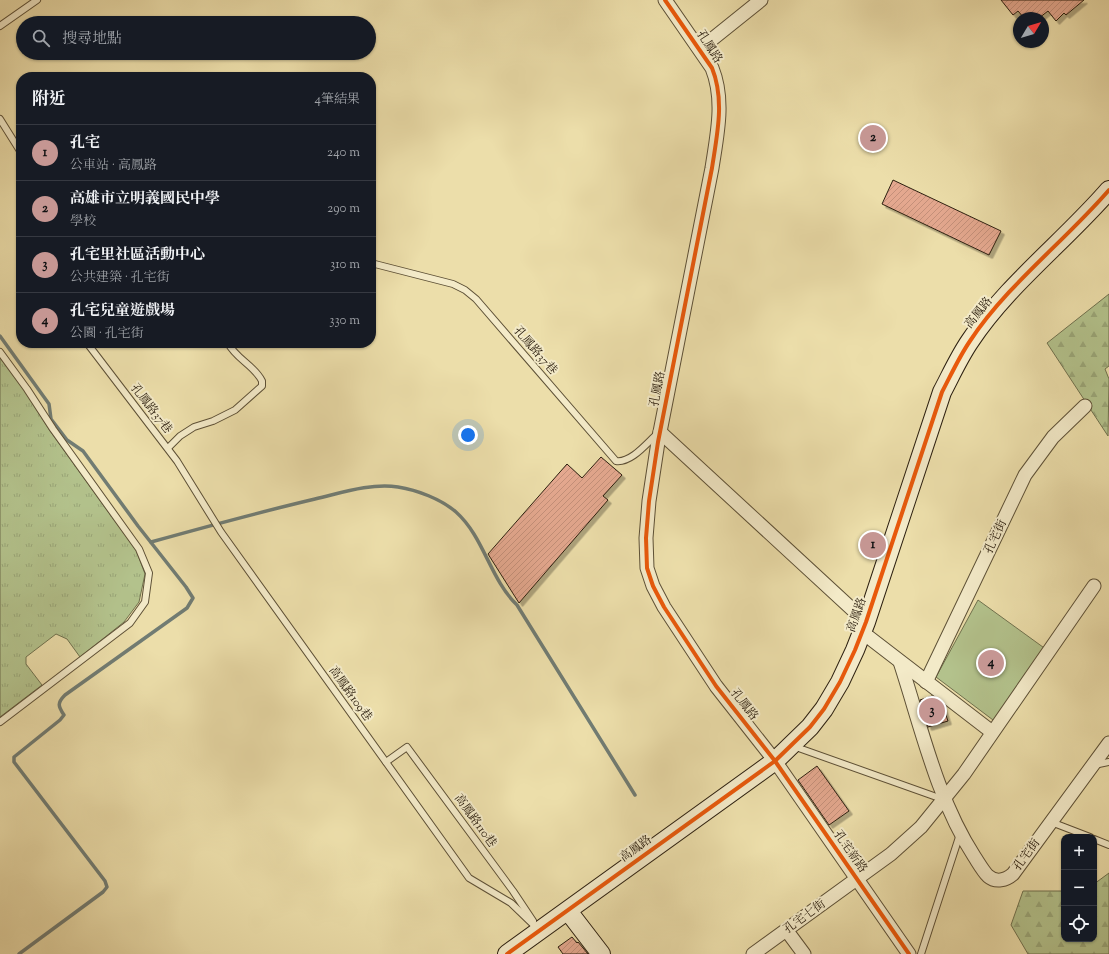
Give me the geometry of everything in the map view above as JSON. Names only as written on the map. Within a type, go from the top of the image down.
[{"type":"street","name":"孔鳳路","points":[[665,0],[700,49],[717,79],[719,94],[718,128],[712,168],[660,432],[649,501],[646,538],[648,568],[653,586],[664,607],[716,686],[775,761]]},
{"type":"street","points":[[700,49],[761,0]]},
{"type":"street","name":"高鳳路","points":[[507,954],[775,761],[810,728],[824,709],[840,682],[864,627],[942,392],[955,365],[970,340],[996,308],[1109,190]]},
{"type":"street","name":"孔宅街","points":[[926,682],[1025,475],[1053,437],[1085,406]]},
{"type":"street","points":[[660,432],[900,662],[992,732]]},
{"type":"street","points":[[857,879],[891,854],[921,827],[945,800],[1094,586]]},
{"type":"street","name":"孔宅街","points":[[900,662],[945,800],[960,834],[989,876],[997,880],[1007,879],[1013,874],[1109,743]]},
{"type":"street","name":"孔宅新路","points":[[775,761],[909,954]]},
{"type":"street","name":"孔宅七街","points":[[753,954],[787,931],[857,879]]},
{"type":"street","points":[[568,911],[601,954]]},
{"type":"street","points":[[787,931],[804,954]]},
{"type":"lane","points":[[0,26],[37,0]]},
{"type":"lane","points":[[0,119],[16,145]]},
{"type":"lane","name":"孔鳳路37巷","points":[[376,264],[453,284],[465,290],[476,299],[616,461],[628,459],[660,432]]},
{"type":"lane","name":"孔鳳路37巷","points":[[91,348],[168,448],[180,436],[194,427],[213,421],[235,410],[262,386],[262,381],[252,366],[236,354],[232,348]]},
{"type":"lane","points":[[0,352],[139,549],[149,573],[145,602],[130,623],[0,722]]},
{"type":"lane","name":"高鳳路109巷","points":[[168,448],[221,532],[469,878],[511,903],[539,930]]},
{"type":"lane","points":[[792,745],[945,800]]},
{"type":"lane","name":"高鳳路110巷","points":[[386,762],[407,747],[513,891],[539,930]]},
{"type":"lane","points":[[1092,765],[1109,762]]},
{"type":"lane","points":[[1051,822],[1082,834]]},
{"type":"lane","points":[[921,954],[960,834]]},
{"type":"lane","points":[[1097,840],[1109,845]]},
{"type":"green space","points":[[1109,294],[1109,366],[1105,369],[1109,379],[1108,436],[1047,343]]},
{"type":"green space","points":[[0,356],[25,391],[50,431],[136,550],[145,574],[139,602],[124,622],[80,657],[67,639],[56,634],[26,657],[26,664],[42,685],[0,717]]},
{"type":"green space","points":[[978,600],[1047,650],[997,723],[936,677]]},
{"type":"green space","points":[[1109,873],[1109,954],[1028,954],[1011,925],[1023,891],[1061,891],[1061,942],[1097,942],[1097,882]]},
{"type":"building","points":[[1001,0],[1084,0],[1066,15],[1064,13],[1056,21],[1048,11],[1018,11],[1013,12],[1013,15]]},
{"type":"building","points":[[893,180],[1001,231],[989,255],[882,204]]},
{"type":"building","points":[[601,457],[622,475],[603,496],[608,500],[519,603],[488,554],[567,464],[582,478]]},
{"type":"building","points":[[932,696],[942,704],[948,721],[928,727],[920,700]]},
{"type":"building","points":[[817,766],[849,811],[829,825],[798,780]]},
{"type":"building","points":[[572,937],[588,954],[563,954],[558,947]]},
{"type":"waterway","points":[[0,336],[49,404],[51,419],[67,440],[83,451],[193,598],[187,608],[65,695],[59,705],[64,715],[60,720],[14,757],[14,762],[105,881],[107,887],[103,892],[19,954]]},
{"type":"waterway","points":[[151,542],[274,509],[366,487],[398,487],[413,490],[436,499],[456,512],[474,533],[500,583],[517,605],[635,795]]},
{"type":"cycle path","points":[[665,0],[712,68],[718,92],[719,118],[712,168],[658,442],[649,501],[646,538],[647,568],[653,586],[664,607],[716,686],[775,761],[909,954]]},
{"type":"cycle path","points":[[507,954],[775,761],[810,727],[824,709],[840,682],[855,650],[866,622],[942,392],[959,360],[970,341],[1001,301],[1109,190]]},
{"type":"place","name":"高雄市立明義國民中學","points":[[873,138]]},
{"type":"place","name":"孔宅","points":[[873,545]]},
{"type":"place","name":"孔宅兒童遊戲場","points":[[991,663]]},
{"type":"place","name":"孔宅里社區活動中心","points":[[932,711]]}]
